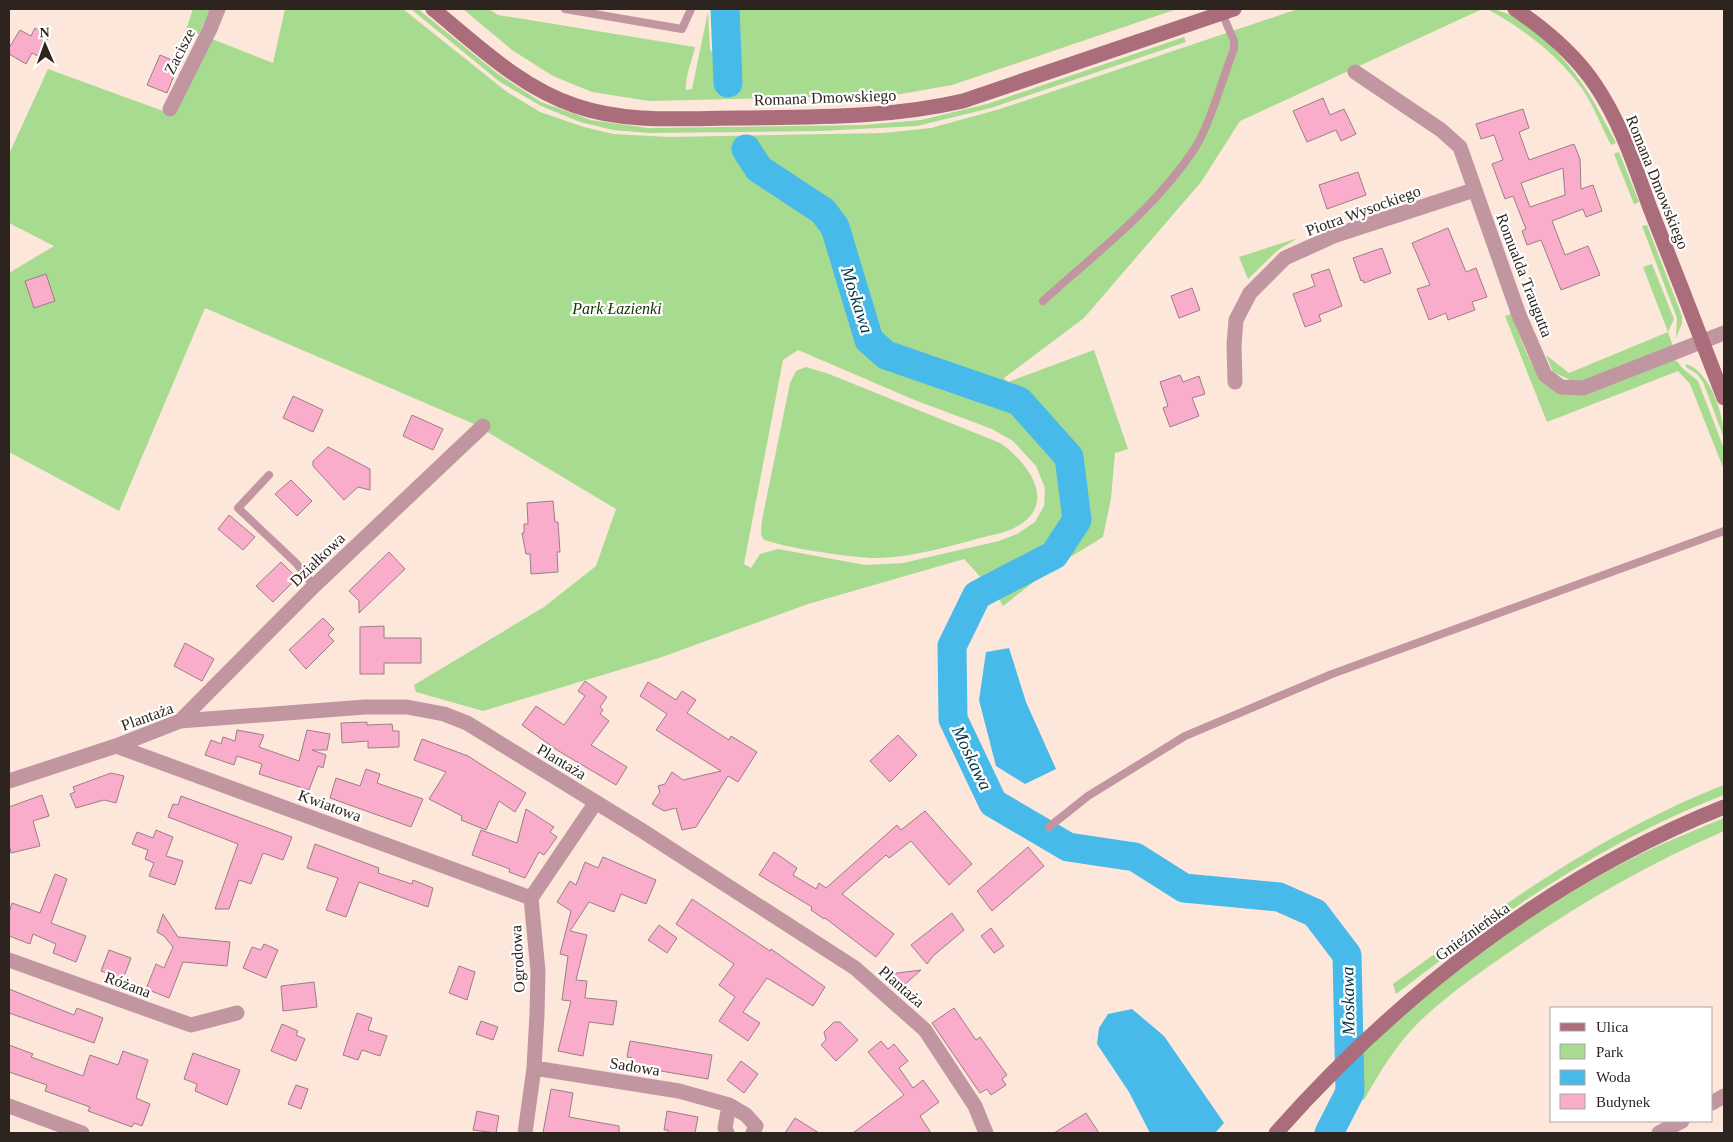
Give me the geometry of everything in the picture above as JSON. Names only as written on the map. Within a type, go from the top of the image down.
[{"type":"street","name":"Zacisze","points":[[170,109],[218,9]]},
{"type":"street","name":"Romana Dmowskiego","points":[[433,9],[509,71],[543,92],[575,106],[606,114],[647,119],[885,114],[926,110],[963,101],[1228,11]]},
{"type":"street","name":"Romana Dmowskiego","points":[[1515,9],[1544,28],[1572,56],[1597,87],[1618,127],[1724,398]]},
{"type":"street","name":"Romualda Traugutta","points":[[1355,72],[1440,130],[1460,147],[1519,315],[1546,374],[1561,386],[1583,388],[1724,333]]},
{"type":"street","name":"Piotra Wysockiego","points":[[1235,382],[1234,345],[1236,320],[1250,293],[1284,258],[1336,235],[1474,190]]},
{"type":"street","name":"Działkowa","points":[[180,721],[314,586],[483,426]]},
{"type":"street","name":"Plantaża","points":[[9,781],[116,746],[180,721],[365,707],[407,707],[444,714],[467,723],[596,802],[855,968],[925,1030],[975,1106],[986,1133]]},
{"type":"street","name":"Kwiatowa","points":[[116,746],[531,898]]},
{"type":"street","points":[[531,898],[596,802]]},
{"type":"street","name":"Gnieźnieńska","points":[[1276,1133],[1340,1064],[1422,989],[1539,904],[1609,862],[1693,819],[1724,807]]},
{"type":"street","name":"Ogrodowa","points":[[525,1133],[534,1068],[538,971],[531,898]]},
{"type":"street","name":"Różana","points":[[9,960],[191,1025],[237,1013]]},
{"type":"street","name":"Sadowa","points":[[534,1068],[679,1091],[728,1105],[746,1115],[756,1126],[754,1133]]},
{"type":"street","points":[[1713,1102],[1724,1096]]},
{"type":"street","points":[[727,1133],[725,1128],[728,1105]]},
{"type":"street","points":[[9,1106],[82,1133]]},
{"type":"street","points":[[1660,1133],[1680,1122]]},
{"type":"lane","points":[[565,9],[682,29],[691,9]]},
{"type":"lane","points":[[1043,301],[1141,212],[1171,181],[1196,146],[1234,49],[1228,11]]},
{"type":"lane","points":[[269,476],[238,508],[296,563],[314,586]]},
{"type":"lane","points":[[1049,827],[1088,796],[1185,736],[1332,674],[1724,532]]},
{"type":"green space","points":[[193,9],[211,9],[199,34],[186,30]]},
{"type":"green space","name":"Park Łazienki","points":[[285,9],[403,9],[507,92],[540,112],[584,127],[613,134],[669,137],[884,133],[931,128],[1000,109],[1298,9],[1480,10],[1240,121],[1201,182],[1084,318],[1004,378],[1008,382],[1094,350],[1128,449],[1115,453],[1111,498],[1103,537],[1049,570],[1003,606],[997,595],[964,559],[808,604],[659,658],[483,711],[416,692],[414,685],[544,607],[596,566],[616,509],[474,424],[205,308],[119,511],[9,452],[9,273],[54,246],[9,223],[9,154],[48,69],[174,115],[212,39],[273,63]],"holes":[[[798,350],[912,399],[992,429],[1013,441],[1036,466],[1045,488],[1044,506],[1035,522],[1017,534],[999,541],[903,563],[865,565],[778,549],[760,554],[751,568],[744,564],[783,360]]]},
{"type":"green space","points":[[411,9],[418,9],[498,74],[541,102],[591,120],[648,128],[863,125],[921,120],[987,104],[1184,37],[1186,42],[991,108],[917,126],[821,131],[649,133],[613,130],[580,122],[541,106],[500,82]]},
{"type":"green space","points":[[463,9],[489,9],[498,15],[695,47],[686,90],[692,89],[708,12],[710,49],[719,65],[720,79],[725,83],[733,81],[736,51],[734,9],[1177,9],[952,85],[895,95],[649,101],[592,92],[553,76],[512,50]]},
{"type":"green space","points":[[1487,9],[1501,11],[1515,17],[1543,38],[1556,51],[1586,89],[1616,143],[1611,145],[1583,90],[1563,65],[1527,34]]},
{"type":"green space","points":[[1619,152],[1639,202],[1634,204],[1614,154]]},
{"type":"green space","points":[[1647,225],[1682,316],[1682,323],[1676,338],[1677,318],[1642,226]]},
{"type":"green space","points":[[1298,238],[1278,250],[1248,279],[1239,257]]},
{"type":"green space","points":[[1652,264],[1674,319],[1668,332],[1643,267]]},
{"type":"green space","points":[[1511,314],[1524,348],[1536,371],[1542,380],[1560,393],[1673,360],[1677,361],[1682,368],[1698,381],[1724,449],[1724,470],[1690,384],[1678,371],[1547,422],[1505,316]]},
{"type":"green space","points":[[1668,332],[1673,346],[1577,383],[1553,372],[1546,355],[1569,373]]},
{"type":"green space","points":[[1686,364],[1695,368],[1709,384],[1718,406],[1724,438],[1703,382],[1697,374],[1686,367]]},
{"type":"green space","points":[[806,367],[829,374],[1000,443],[1020,461],[1029,472],[1035,484],[1037,495],[1036,507],[1029,518],[1016,527],[1003,532],[930,551],[892,557],[869,558],[838,555],[801,549],[763,539],[761,534],[762,520],[790,383],[796,371]]},
{"type":"green space","points":[[1724,785],[1724,795],[1636,835],[1553,882],[1473,936],[1396,994],[1393,984],[1512,900],[1636,825]]},
{"type":"green space","points":[[1724,818],[1724,831],[1669,856],[1590,900],[1539,932],[1452,993],[1418,1023],[1402,1041],[1364,1100],[1335,1081],[1404,1014],[1483,951],[1524,922],[1566,895],[1651,849]]},
{"type":"water","points":[[716,9],[734,9],[736,51],[732,78],[725,78]]},
{"type":"water","points":[[1009,648],[1026,702],[1056,769],[1025,784],[996,766],[979,700],[986,652]]},
{"type":"water","points":[[1132,1009],[1164,1036],[1224,1123],[1215,1133],[1150,1133],[1129,1092],[1097,1044],[1099,1028],[1108,1014]]},
{"type":"building","points":[[35,28],[49,36],[38,56],[32,53],[26,64],[9,54],[9,48],[20,30],[31,36]]},
{"type":"building","points":[[160,55],[179,63],[167,93],[147,85]]},
{"type":"building","points":[[1323,98],[1330,115],[1344,109],[1356,134],[1341,141],[1336,130],[1307,142],[1293,111]]},
{"type":"building","points":[[1523,109],[1529,128],[1519,132],[1529,160],[1574,144],[1580,159],[1581,189],[1593,185],[1602,211],[1586,217],[1583,209],[1552,221],[1565,255],[1588,246],[1600,275],[1561,290],[1541,240],[1527,245],[1522,231],[1526,229],[1513,196],[1505,199],[1492,164],[1503,160],[1494,135],[1481,139],[1476,124]],"holes":[[[1563,168],[1565,195],[1530,207],[1521,183]]]},
{"type":"building","points":[[1358,172],[1366,195],[1327,209],[1319,185]]},
{"type":"building","points":[[1448,228],[1466,272],[1476,268],[1487,297],[1472,302],[1475,310],[1448,320],[1446,313],[1429,320],[1417,289],[1430,285],[1412,243]]},
{"type":"building","points":[[1382,248],[1391,273],[1364,283],[1363,280],[1361,281],[1353,258]]},
{"type":"building","points":[[1329,269],[1342,306],[1319,315],[1321,321],[1305,327],[1293,294],[1315,286],[1311,275]]},
{"type":"building","points":[[46,274],[55,301],[34,308],[25,281]]},
{"type":"building","points":[[1192,288],[1200,310],[1179,318],[1171,296]]},
{"type":"building","points":[[1180,375],[1183,382],[1199,376],[1205,394],[1192,398],[1199,416],[1170,427],[1163,408],[1168,406],[1160,382]]},
{"type":"building","points":[[293,396],[323,410],[313,432],[283,418]]},
{"type":"building","points":[[412,415],[443,429],[433,450],[403,436]]},
{"type":"building","points":[[328,447],[370,469],[370,490],[358,487],[344,500],[313,466],[313,461]]},
{"type":"building","points":[[291,480],[312,501],[297,516],[275,494]]},
{"type":"building","points":[[553,501],[555,522],[558,522],[560,552],[557,552],[558,572],[531,574],[530,554],[526,554],[522,533],[524,533],[524,524],[528,524],[527,503]]},
{"type":"building","points":[[229,515],[255,537],[243,550],[218,529]]},
{"type":"building","points":[[389,552],[405,569],[359,613],[359,601],[349,591]]},
{"type":"building","points":[[281,562],[297,578],[273,602],[256,586]]},
{"type":"building","points":[[323,618],[334,629],[328,635],[334,641],[306,669],[289,650]]},
{"type":"building","points":[[384,626],[384,638],[421,638],[421,663],[384,663],[384,674],[360,674],[360,627]]},
{"type":"building","points":[[185,643],[214,659],[202,681],[174,666]]},
{"type":"building","points":[[585,681],[607,697],[600,707],[603,710],[600,714],[609,721],[591,745],[627,767],[616,785],[557,750],[522,725],[536,706],[564,725],[585,696],[578,691]]},
{"type":"building","points":[[648,682],[676,700],[682,691],[696,700],[687,713],[729,740],[731,736],[757,752],[738,782],[728,776],[696,827],[682,830],[676,808],[664,811],[652,804],[660,792],[658,786],[665,784],[672,772],[683,780],[721,771],[656,730],[667,714],[640,696]]},
{"type":"building","points":[[367,722],[367,725],[392,724],[393,731],[399,731],[399,747],[368,748],[368,741],[342,743],[341,723]]},
{"type":"building","points":[[237,730],[264,735],[259,747],[299,761],[307,730],[330,734],[327,750],[312,750],[326,755],[323,768],[318,766],[309,790],[259,774],[262,764],[237,756],[234,765],[205,755],[211,740],[221,744],[223,737],[235,741]]},
{"type":"building","points":[[898,735],[917,755],[890,782],[870,761]]},
{"type":"building","points":[[422,739],[468,756],[526,793],[515,812],[499,801],[486,830],[461,820],[462,816],[429,799],[446,772],[414,760]]},
{"type":"building","points":[[366,769],[380,774],[377,783],[423,799],[411,827],[330,798],[336,778],[360,786]]},
{"type":"building","points":[[111,773],[124,776],[116,803],[104,800],[76,808],[70,794],[75,792],[73,787]]},
{"type":"building","points":[[42,795],[49,816],[33,821],[40,846],[11,853],[9,844],[9,807]]},
{"type":"building","points":[[181,796],[292,837],[283,860],[263,853],[251,884],[239,880],[229,909],[215,909],[238,844],[168,817],[173,804],[178,805]]},
{"type":"building","points":[[526,809],[554,827],[550,832],[557,837],[544,855],[539,852],[525,878],[509,872],[510,869],[472,855],[481,830],[517,843]]},
{"type":"building","points":[[925,811],[972,864],[949,885],[911,841],[889,858],[886,855],[842,894],[894,934],[876,957],[825,918],[811,910],[812,907],[759,875],[774,852],[797,868],[793,875],[816,889],[819,883],[826,888],[897,825],[901,830]]},
{"type":"building","points":[[156,830],[173,837],[166,856],[183,861],[175,885],[149,876],[154,863],[145,859],[148,850],[132,844],[137,832],[153,838]]},
{"type":"building","points":[[315,844],[379,868],[378,873],[412,884],[413,880],[433,888],[428,907],[359,882],[346,917],[326,910],[338,878],[307,868]]},
{"type":"building","points":[[1028,847],[1044,866],[992,911],[977,891]]},
{"type":"building","points":[[603,857],[656,880],[646,904],[621,894],[614,912],[589,902],[570,931],[587,935],[576,980],[587,981],[585,998],[617,1001],[613,1025],[589,1022],[583,1056],[558,1051],[571,1001],[562,1000],[568,956],[560,954],[571,911],[557,902],[570,881],[576,885],[585,862],[598,868]]},
{"type":"building","points":[[55,874],[67,879],[51,923],[86,936],[76,962],[53,953],[56,944],[33,934],[30,944],[9,936],[9,913],[12,903],[40,913]]},
{"type":"building","points":[[692,899],[770,951],[771,949],[825,987],[813,1006],[767,978],[743,1012],[760,1023],[748,1041],[719,1021],[735,997],[719,985],[734,964],[676,924]]},
{"type":"building","points":[[952,913],[964,930],[933,956],[927,964],[911,945]]},
{"type":"building","points":[[163,914],[178,937],[230,942],[227,966],[183,962],[169,998],[146,989],[156,964],[164,968],[173,947],[164,936],[157,932]]},
{"type":"building","points":[[659,925],[677,938],[667,953],[648,940]]},
{"type":"building","points":[[991,928],[1004,946],[994,953],[981,936]]},
{"type":"building","points":[[264,944],[278,950],[266,978],[243,968],[252,947],[261,950]]},
{"type":"building","points":[[109,950],[131,958],[123,979],[101,971]]},
{"type":"building","points":[[459,966],[475,972],[467,1000],[449,993]]},
{"type":"building","points":[[921,970],[904,985],[898,986],[882,975]]},
{"type":"building","points":[[314,982],[317,1007],[283,1011],[281,986]]},
{"type":"building","points":[[9,989],[74,1015],[77,1008],[103,1018],[94,1043],[9,1013]]},
{"type":"building","points":[[954,1008],[976,1040],[980,1037],[1007,1075],[1002,1079],[1006,1085],[991,1095],[987,1089],[980,1093],[932,1023]]},
{"type":"building","points":[[357,1013],[372,1018],[368,1030],[387,1036],[380,1056],[362,1050],[358,1060],[343,1055]]},
{"type":"building","points":[[481,1021],[498,1027],[493,1040],[476,1034]]},
{"type":"building","points":[[834,1022],[840,1022],[858,1040],[836,1061],[821,1045],[826,1040],[824,1032]]},
{"type":"building","points":[[282,1024],[298,1031],[296,1035],[305,1039],[296,1061],[271,1051]]},
{"type":"building","points":[[630,1041],[712,1055],[708,1079],[631,1066],[632,1058],[627,1057]]},
{"type":"building","points":[[881,1041],[888,1049],[894,1044],[908,1061],[899,1068],[913,1088],[923,1080],[939,1102],[920,1116],[931,1133],[853,1133],[904,1095],[868,1052]]},
{"type":"building","points":[[9,1045],[33,1054],[31,1057],[83,1076],[90,1055],[118,1065],[123,1051],[148,1060],[136,1098],[150,1104],[142,1126],[134,1123],[132,1127],[88,1111],[90,1107],[45,1091],[47,1085],[9,1072]]},
{"type":"building","points":[[193,1053],[240,1070],[227,1105],[195,1091],[197,1084],[184,1079]]},
{"type":"building","points":[[741,1061],[758,1074],[744,1093],[727,1080]]},
{"type":"building","points":[[296,1085],[308,1089],[301,1109],[288,1104]]},
{"type":"building","points":[[551,1089],[573,1093],[569,1117],[619,1126],[619,1133],[543,1133]]},
{"type":"building","points":[[477,1111],[499,1116],[496,1133],[473,1130]]},
{"type":"building","points":[[667,1111],[698,1117],[695,1133],[668,1133],[668,1130],[664,1130]]},
{"type":"building","points":[[1086,1113],[1099,1133],[1054,1133]]},
{"type":"building","points":[[795,1118],[819,1133],[785,1133]]},
{"type":"waterway","name":"Moskawa","points":[[725,9],[728,83]]},
{"type":"waterway","name":"Moskawa","points":[[746,149],[759,169],[823,211],[835,227],[869,340],[886,355],[1019,401],[1069,457],[1077,520],[1054,555],[977,595],[952,646],[953,719],[993,803],[1068,847],[1135,857],[1184,888],[1279,897],[1315,913],[1347,955],[1350,1092],[1329,1133]]}]
